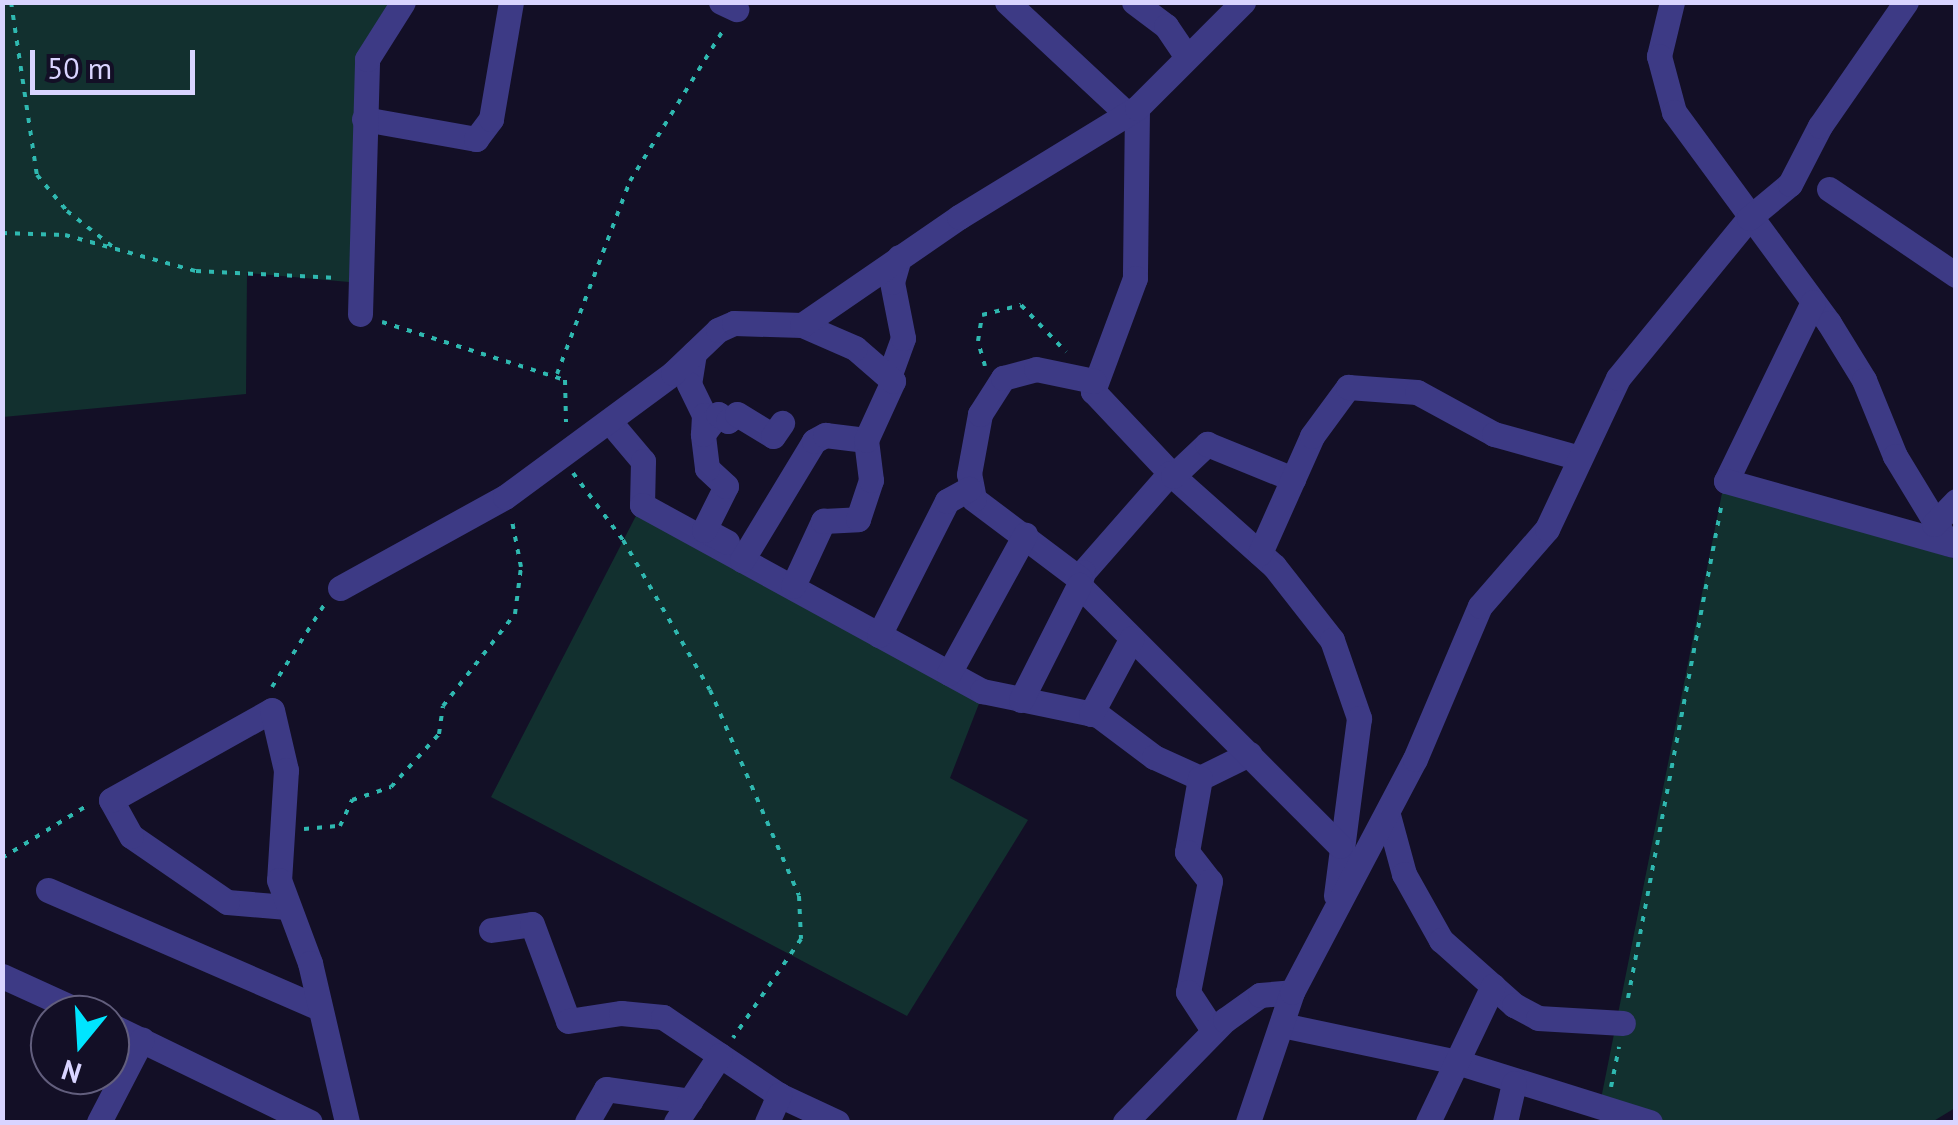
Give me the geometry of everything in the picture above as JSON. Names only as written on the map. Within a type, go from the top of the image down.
[{"type":"street","points":[[360,314],[367,59],[403,2]]},
{"type":"street","points":[[364,118],[476,139],[491,119],[511,2]]},
{"type":"street","points":[[1007,2],[1132,111],[1134,278],[1089,380]]},
{"type":"street","points":[[1134,2],[1166,26],[1186,56]]},
{"type":"street","points":[[802,325],[900,257],[1132,111],[1243,2]]},
{"type":"street","points":[[1672,2],[1659,56],[1674,112],[1813,302],[1864,380],[1895,456],[1946,538]]},
{"type":"street","points":[[1248,1122],[1292,992],[1388,815],[1480,606],[1527,560],[1618,378],[1749,218],[1790,184],[1820,126],[1906,2]]},
{"type":"street","points":[[1829,189],[1951,262]]},
{"type":"street","points":[[793,586],[823,521],[858,519],[871,480],[866,440],[890,392],[890,374],[902,338],[892,282],[900,257]]},
{"type":"street","points":[[1813,302],[1726,480],[1946,538]]},
{"type":"street","points":[[340,588],[505,498],[610,422],[734,323],[802,325],[890,374]]},
{"type":"street","points":[[694,352],[689,384],[704,416],[707,468],[726,486],[704,530],[738,549],[742,560]]},
{"type":"street","points":[[969,490],[980,414],[992,390],[1021,370],[1089,380]]},
{"type":"street","points":[[1089,380],[1099,400],[1172,475],[1260,553],[1332,640],[1359,718],[1340,846],[1335,912]]},
{"type":"street","points":[[1260,553],[1312,436],[1348,388],[1417,392],[1494,434],[1580,458]]},
{"type":"street","points":[[703,434],[718,414],[728,421],[737,414],[774,436],[782,423]]},
{"type":"street","points":[[610,422],[643,462],[642,504],[982,691],[1091,714],[1154,756],[1200,778]]},
{"type":"street","points":[[742,560],[814,441],[824,435],[866,440]]},
{"type":"street","points":[[1021,700],[1080,582],[1172,475],[1207,444],[1292,479]]},
{"type":"street","points":[[969,490],[1080,582],[1340,846]]},
{"type":"street","points":[[879,635],[947,502],[969,490]]},
{"type":"street","points":[[1946,538],[1956,502]]},
{"type":"street","points":[[949,673],[1025,535]]},
{"type":"street","points":[[1091,714],[1132,638]]},
{"type":"street","points":[[287,907],[228,902],[131,836],[109,804],[272,710],[286,770],[279,880],[310,962],[348,1122]]},
{"type":"street","points":[[1200,778],[1249,754]]},
{"type":"street","points":[[1200,778],[1187,852],[1210,881],[1188,992],[1214,1030]]},
{"type":"street","points":[[1388,815],[1420,906],[1441,940],[1493,986],[1538,1018],[1623,1023]]},
{"type":"street","points":[[48,890],[319,1008]]},
{"type":"street","points":[[491,930],[532,924],[568,1022],[647,1014],[779,1094],[837,1122]]},
{"type":"street","points":[[2,976],[44,995]]},
{"type":"street","points":[[1428,1122],[1493,986]]},
{"type":"street","points":[[1125,1122],[1214,1030],[1260,995],[1292,992]]},
{"type":"street","points":[[1282,1026],[1457,1062],[1605,1114],[1650,1122]]},
{"type":"street","points":[[130,1034],[310,1122]]},
{"type":"street","points":[[99,1122],[142,1040]]},
{"type":"street","points":[[586,1122],[606,1090],[683,1112],[720,1055]]},
{"type":"street","points":[[1505,1122],[1514,1084]]},
{"type":"street","points":[[766,1122],[779,1094]]},
{"type":"path","points":[[11,2],[37,175],[67,211],[116,249]]},
{"type":"path","points":[[556,376],[636,168],[729,6]]},
{"type":"path","points":[[992,390],[978,340],[982,315],[1020,305],[1037,329],[1060,344],[1089,380]]},
{"type":"path","points":[[1605,1114],[1726,480]]},
{"type":"path","points":[[280,829],[340,826],[352,800],[390,787],[438,734],[443,706],[515,614],[521,568],[505,498]]},
{"type":"path","points":[[623,540],[710,690],[799,896],[801,939],[720,1055]]},
{"type":"path","points":[[272,710],[268,695],[284,664],[340,588]]},
{"type":"green space","points":[[3,3],[388,3],[371,64],[349,282],[247,273],[246,394],[3,417]]},
{"type":"green space","points":[[1724,483],[1955,559],[1955,1108],[1932,1122],[1660,1122],[1601,1099]]},
{"type":"green space","points":[[640,508],[980,701],[950,778],[1028,820],[907,1016],[491,797]]}]
